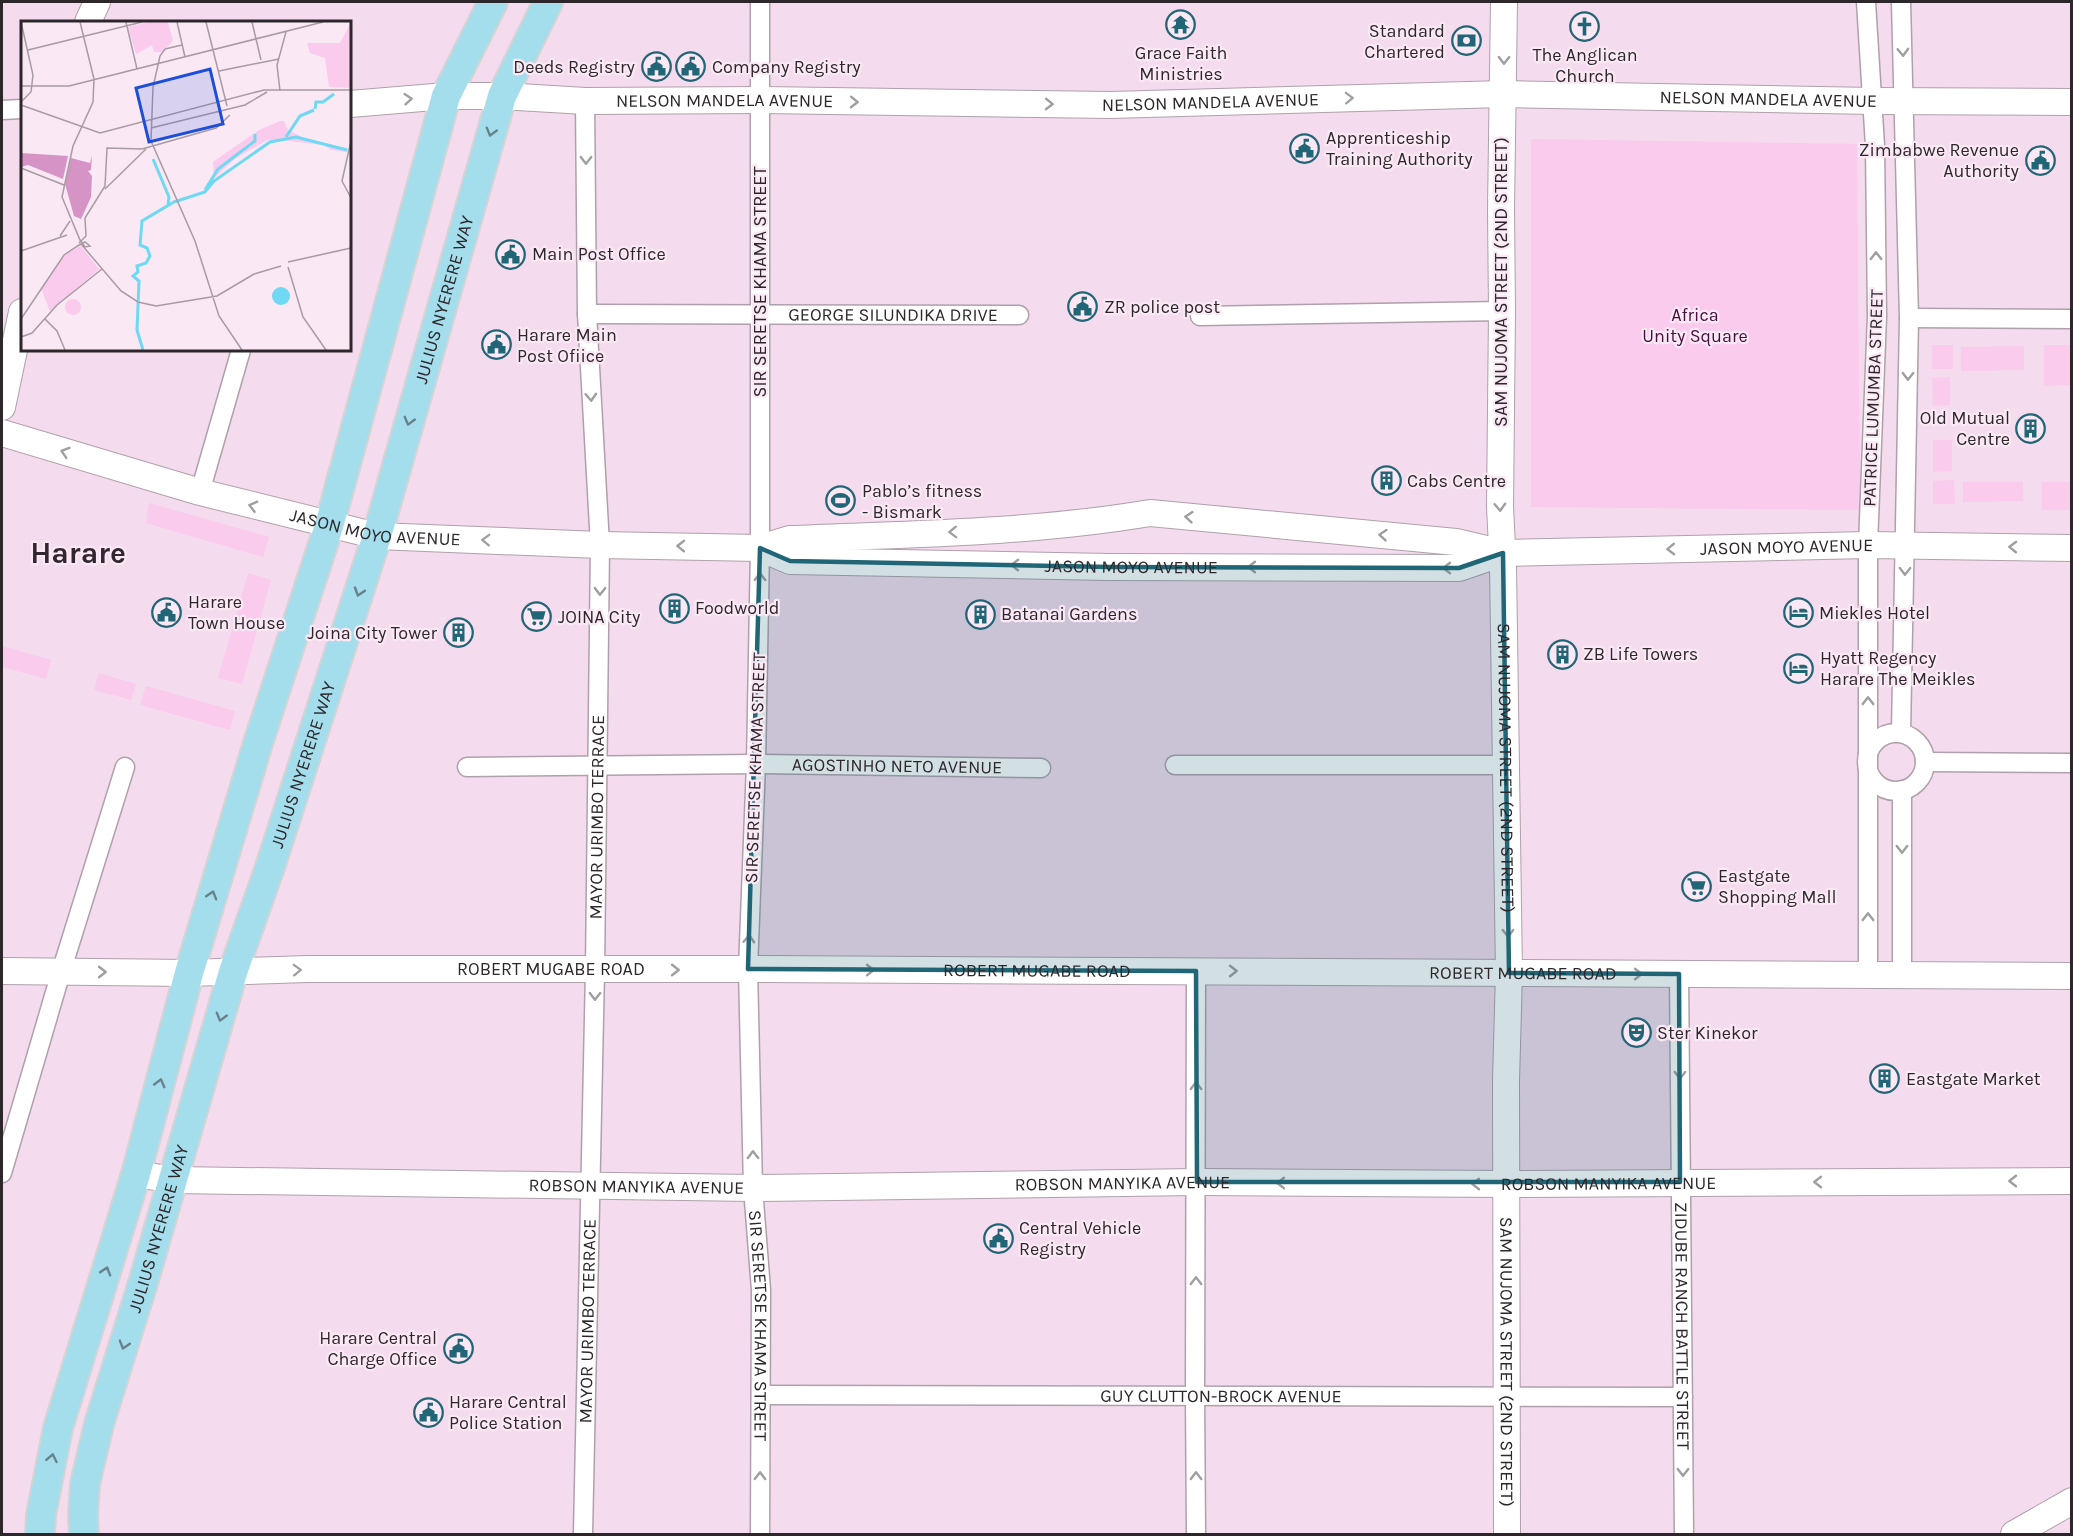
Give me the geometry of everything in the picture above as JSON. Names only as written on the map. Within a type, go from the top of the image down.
[{"type":"main road","points":[[38,1528],[58,1428],[136,1174],[189,973],[258,743],[329,526],[446,96],[493,2]]},
{"type":"main road","name":"JULIUS NYERERE WAY","points":[[84,1534],[85,1484],[99,1424],[174,1180],[233,972],[270,867],[377,536],[502,96],[548,2]]},
{"type":"street","points":[[80,21],[81,2]]},
{"type":"street","points":[[88,21],[97,2]]},
{"type":"street","name":"SIR SERETSE KHAMA STREET","points":[[760,2],[760,548],[756,764],[748,969],[753,1188],[760,1290],[760,1534]]},
{"type":"street","name":"SAM NUJOMA STREET (2ND STREET)","points":[[1504,2],[1500,507],[1503,553],[1509,974],[1506,1082],[1507,1534]]},
{"type":"street","name":"PATRICE LUMUMBA STREET","points":[[1866,2],[1873,102],[1877,316],[1868,545],[1868,975]]},
{"type":"street","name":"PATRICE LUMUMBA STREET","points":[[1901,2],[1909,318],[1901,733]]},
{"type":"street","name":"NELSON MANDELA AVENUE","points":[[351,104],[446,96],[502,96],[585,101],[760,100],[1111,105],[1503,94],[1873,102],[2072,102]]},
{"type":"street","name":"MAYOR URIMBO TERRACE","points":[[583,1534],[596,970],[600,545],[587,314],[585,101]]},
{"type":"street","points":[[2,110],[21,109]]},
{"type":"street","points":[[1200,316],[1502,311]]},
{"type":"street","name":"GEORGE SILUNDIKA DRIVE","points":[[587,314],[1019,315]]},
{"type":"street","points":[[2,407],[21,317]]},
{"type":"street","points":[[1909,318],[2072,319]]},
{"type":"street","points":[[200,492],[241,351]]},
{"type":"street","name":"JASON MOYO AVENUE","points":[[2,433],[200,492],[329,526],[377,536],[600,545],[760,548],[790,539],[990,531],[1107,520],[1150,513],[1456,542],[1503,553],[1868,545],[2072,548]]},
{"type":"street","name":"JASON MOYO AVENUE","points":[[760,548],[790,561],[1121,567],[1459,568],[1503,553]]},
{"type":"street","points":[[1901,733],[1918,743],[1924,752],[1926,762],[1919,780],[1912,787],[1892,791],[1874,781],[1867,762],[1874,744],[1881,737],[1901,733]]},
{"type":"street","points":[[1926,762],[2072,763]]},
{"type":"street","name":"AGOSTINHO NETO AVENUE","points":[[467,767],[756,764],[1041,768]]},
{"type":"street","points":[[1175,765],[1506,765]]},
{"type":"street","points":[[2,1173],[61,972],[125,767]]},
{"type":"street","points":[[1902,790],[1902,975]]},
{"type":"street","name":"ROBERT MUGABE ROAD","points":[[2,971],[189,973],[308,969],[748,969],[2072,976]]},
{"type":"street","points":[[1196,971],[1196,1534]]},
{"type":"street","name":"ZIDUBE RANCH BATTLE STREET","points":[[1679,974],[1684,1534]]},
{"type":"street","name":"ROBSON MANYIKA AVENUE","points":[[136,1174],[174,1180],[753,1188],[1197,1182],[1506,1184],[2072,1181]]},
{"type":"street","name":"GUY CLUTTON-BROCK AVENUE","points":[[761,1395],[1683,1397]]},
{"type":"street","points":[[2014,1534],[2072,1501]]},
{"type":"highlighted area","points":[[760,548],[790,561],[1110,567],[1459,568],[1503,553],[1509,973],[1679,974],[1680,1182],[1197,1182],[1196,971],[748,969]]},
{"type":"shaded area","points":[[2,2],[2071,2],[2071,1534],[2,1534]]},
{"type":"green space","name":"Africa Unity Square","points":[[1531,139],[1857,144],[1860,510],[1531,507]]},
{"type":"green space","points":[[1932,345],[1953,345],[1953,369],[1932,369]]},
{"type":"green space","points":[[2044,345],[2071,345],[2071,385],[2044,386]]},
{"type":"green space","points":[[2024,346],[2024,370],[1961,371],[1961,347]]},
{"type":"green space","points":[[1950,377],[1950,405],[1933,406],[1932,378]]},
{"type":"green space","points":[[1933,440],[1952,440],[1952,471],[1933,472]]},
{"type":"green space","points":[[1954,480],[1955,504],[1933,504],[1933,481]]},
{"type":"green space","points":[[1963,482],[2023,482],[2023,501],[1963,502]]},
{"type":"green space","points":[[2042,482],[2071,482],[2071,510],[2042,510]]},
{"type":"green space","points":[[149,503],[269,537],[263,557],[146,523]]},
{"type":"green space","points":[[248,573],[271,580],[242,684],[218,678]]},
{"type":"green space","points":[[2,646],[51,660],[46,679],[2,667]]},
{"type":"green space","points":[[99,673],[136,684],[131,700],[94,690]]},
{"type":"green space","points":[[146,686],[235,711],[230,730],[140,705]]},
{"type":"place","name":"Grace Faith Ministries","points":[[1181,24]]},
{"type":"place","name":"The Anglican Church","points":[[1585,26]]},
{"type":"place","name":"Standard Chartered","points":[[1466,41]]},
{"type":"place","name":"Deeds Registry","points":[[656,67]]},
{"type":"place","name":"Company Registry","points":[[691,67]]},
{"type":"place","name":"Apprenticeship Training Authority","points":[[1305,148]]},
{"type":"place","name":"Zimbabwe Revenue Authority","points":[[2040,160]]},
{"type":"place","name":"Main Post Office","points":[[511,254]]},
{"type":"place","name":"ZR police post","points":[[1083,307]]},
{"type":"place","name":"Harare Main Post Ofiice","points":[[496,345]]},
{"type":"place","name":"Old Mutual Centre","points":[[2031,428]]},
{"type":"place","name":"Cabs Centre","points":[[1386,481]]},
{"type":"place","name":"Pablo’s fitness - Bismark","points":[[841,501]]},
{"type":"place","name":"Foodworld","points":[[674,608]]},
{"type":"place","name":"Harare Town House","points":[[167,612]]},
{"type":"place","name":"Miekles Hotel","points":[[1798,613]]},
{"type":"place","name":"Batanai Gardens","points":[[980,614]]},
{"type":"place","name":"JOINA City","points":[[537,617]]},
{"type":"place","name":"Joina City Tower","points":[[458,633]]},
{"type":"place","name":"ZB Life Towers","points":[[1562,654]]},
{"type":"place","name":"Hyatt Regency Harare The Meikles","points":[[1799,668]]},
{"type":"place","name":"Eastgate Shopping Mall","points":[[1697,886]]},
{"type":"place","name":"Ster Kinekor","points":[[1636,1033]]},
{"type":"place","name":"Eastgate Market","points":[[1885,1079]]},
{"type":"place","name":"Central Vehicle Registry","points":[[998,1238]]},
{"type":"place","name":"Harare Central Charge Office","points":[[458,1348]]},
{"type":"place","name":"Harare Central Police Station","points":[[428,1412]]},
{"type":"district","name":"Harare","points":[[78,553]]}]
